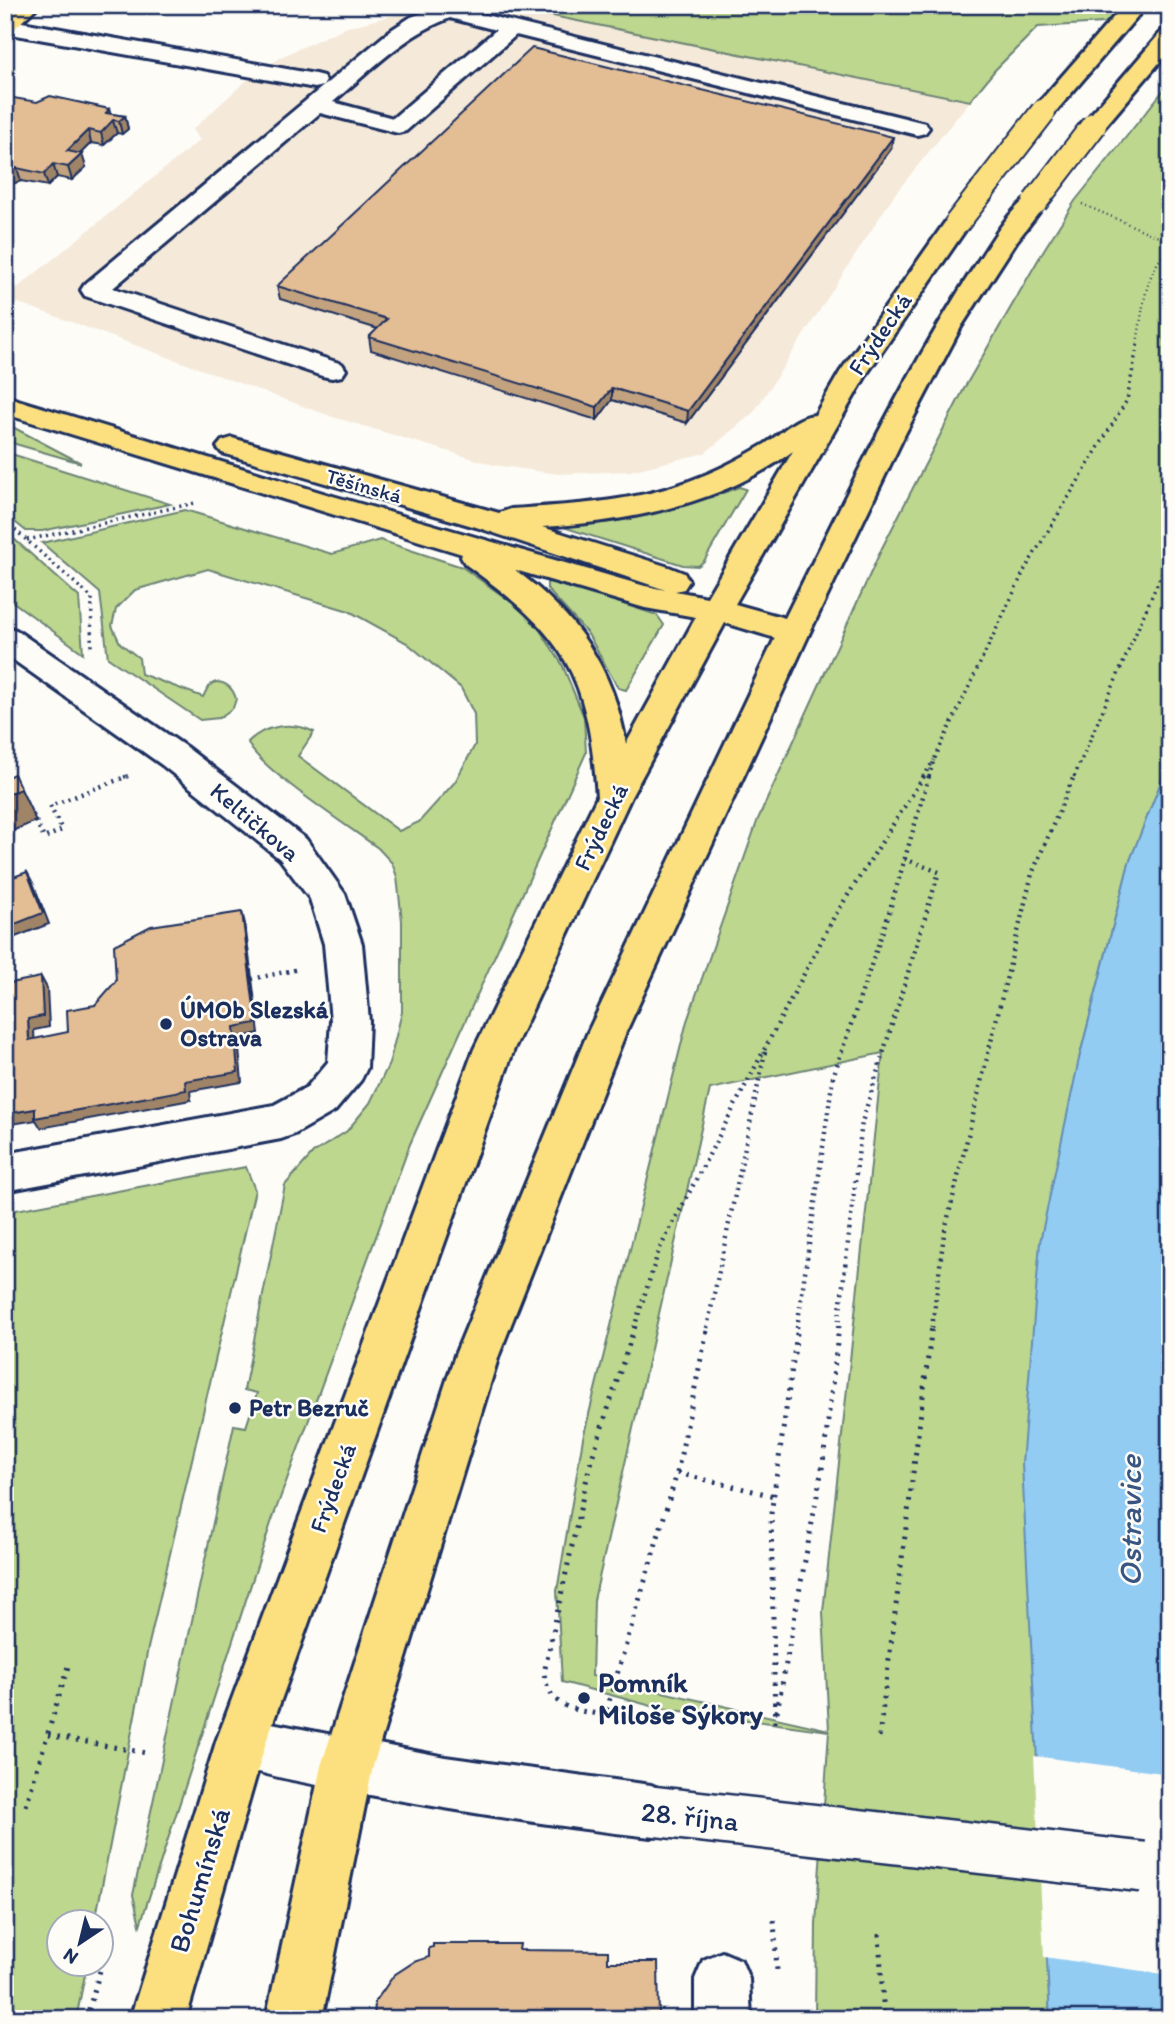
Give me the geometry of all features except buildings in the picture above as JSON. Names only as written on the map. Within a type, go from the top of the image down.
[{"type":"main road","points":[[5,25],[28,5]]},
{"type":"main road","name":"Frýdecká","points":[[241,1742],[494,1049],[614,797],[716,609],[831,408],[880,333],[957,223],[1043,112],[1136,5]]},
{"type":"main road","points":[[294,2019],[347,1766],[477,1355],[607,1032],[794,632],[892,432],[948,327],[1006,237],[1094,125],[1170,36]]},
{"type":"main road","name":"Těšínská","points":[[5,377],[293,465],[487,520],[658,574],[688,589],[716,609]]},
{"type":"main road","name":"Těšínská","points":[[5,405],[645,597],[716,609],[794,632]]},
{"type":"main road","points":[[487,520],[640,507],[684,496],[742,471],[772,454],[831,408]]},
{"type":"main road","points":[[451,540],[543,609],[575,649],[593,680],[611,755],[614,797]]},
{"type":"main road","name":"Bohumínská","points":[[158,2019],[241,1742]]},
{"type":"street","points":[[332,370],[94,290],[315,93],[399,35],[433,16],[449,11],[917,128]]},
{"type":"street","points":[[5,25],[315,93],[398,126],[512,27]]},
{"type":"street","name":"Keltičkova","points":[[5,638],[189,767],[293,849],[327,894],[343,944],[351,1021],[347,1068],[321,1099],[281,1121],[5,1173]]},
{"type":"street","name":"28. října","points":[[241,1742],[347,1766],[589,1805],[1156,1868]]},
{"type":"path","points":[[1075,201],[1170,242]]},
{"type":"path","points":[[765,1046],[677,1473],[605,1714],[567,1709],[549,1696],[542,1674],[587,1477],[659,1250],[765,1046],[834,917],[934,760],[1024,571],[1127,400],[1147,290],[1158,258],[1170,249]]},
{"type":"path","points":[[26,540],[195,503]]},
{"type":"path","points":[[5,521],[92,598],[89,697]]},
{"type":"path","points":[[879,1737],[947,1221],[1032,874],[1170,554]]},
{"type":"path","points":[[905,859],[939,872],[862,1122],[823,1463],[775,1723],[771,1514],[833,1077],[905,859],[934,760]]},
{"type":"path","points":[[23,817],[32,813],[44,838],[62,830],[50,806],[100,787]]},
{"type":"path","points":[[252,979],[300,969]]},
{"type":"path","points":[[677,1473],[774,1496]]},
{"type":"path","points":[[26,1806],[69,1663]]},
{"type":"path","points":[[48,1735],[146,1753]]},
{"type":"path","points":[[879,1934],[884,2019]]},
{"type":"path","points":[[86,2019],[98,1979]]},
{"type":"shaded area","points":[[433,5],[1060,5],[995,70],[894,195],[754,412],[705,453],[630,471],[558,474],[494,465],[333,417],[5,298],[200,140],[192,130],[247,80],[283,56],[344,28]]},
{"type":"green space","points":[[499,5],[1136,5],[1119,22],[1038,27],[995,70],[970,101]]},
{"type":"green space","points":[[1170,82],[1170,759],[1129,863],[1079,1059],[1048,1972],[1050,2019],[815,2019],[816,1924],[829,1731],[659,1708],[562,1682],[557,1591],[583,1438],[687,1021],[758,819],[882,548],[966,385],[1075,201]],"holes":[[[883,1053],[823,1612],[829,1730],[592,1676],[594,1600],[710,1089]]]},
{"type":"green space","points":[[5,423],[81,463],[5,441]]},
{"type":"green space","points":[[5,452],[170,504],[42,531],[26,531],[5,514]]},
{"type":"green space","points":[[739,487],[746,489],[704,561],[698,566],[683,565],[566,528],[568,525],[634,519],[697,502]]},
{"type":"green space","points":[[185,510],[332,554],[380,540],[462,567],[530,615],[562,664],[584,717],[586,753],[410,1144],[271,1523],[140,1925],[133,1895],[234,1425],[246,1427],[257,1393],[244,1390],[285,1185],[313,1153],[347,1131],[370,1103],[389,1064],[402,1012],[402,921],[397,877],[392,863],[378,848],[285,781],[254,752],[248,742],[262,732],[279,726],[314,732],[298,756],[399,831],[419,822],[455,782],[475,745],[474,714],[461,688],[407,643],[349,611],[208,569],[135,590],[116,609],[112,626],[120,643],[139,658],[141,674],[203,697],[208,687],[215,682],[222,683],[229,686],[235,695],[233,708],[219,718],[200,720],[108,658],[100,593],[42,543]]},
{"type":"green space","points":[[5,531],[79,597],[83,653],[5,596]]},
{"type":"green space","points":[[553,581],[657,615],[664,625],[626,690],[618,688],[588,634],[547,589],[547,583]]},
{"type":"green space","points":[[246,1167],[255,1190],[148,1648],[98,1909],[46,1909],[46,1979],[84,1979],[76,2019],[5,2019],[5,1212]]},
{"type":"water","name":"Ostravice","points":[[1170,759],[1170,2019],[1050,2019],[1022,1464],[1040,1242],[1079,1059],[1129,863]]},
{"type":"pier","points":[[1034,1756],[1170,1774],[1170,1975],[1044,1957]]},
{"type":"place","name":"ÚMOb Slezská Ostrava","points":[[166,1024]]},
{"type":"place","name":"Petr Bezruč","points":[[235,1408]]},
{"type":"place","name":"Pomník Miloše Sýkory","points":[[584,1698]]}]
